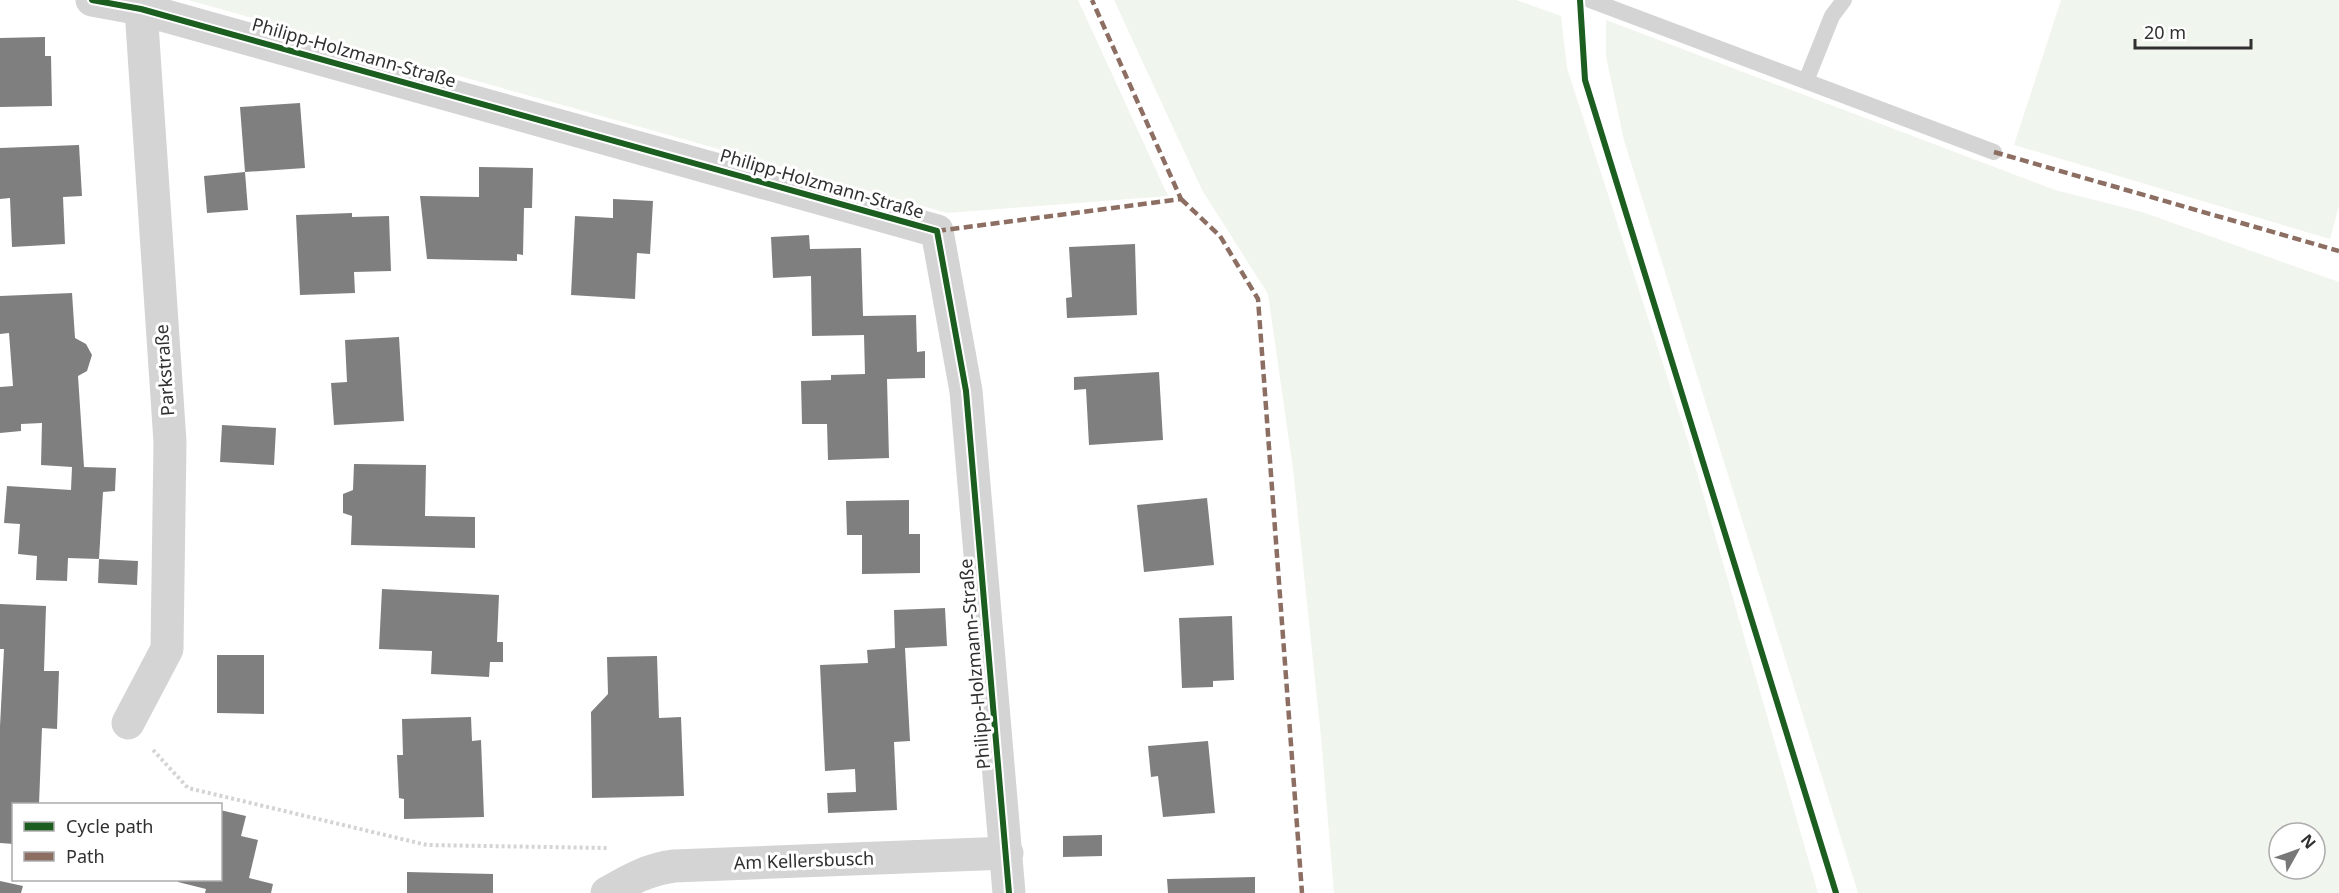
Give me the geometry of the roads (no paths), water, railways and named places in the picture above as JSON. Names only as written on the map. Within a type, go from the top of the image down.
[{"type":"street","name":"Philipp-Holzmann-Straße","points":[[92,0],[141,9],[937,231],[966,391],[1009,893]]},
{"type":"street","name":"Parkstraße","points":[[128,723],[167,649],[170,442],[141,9]]},
{"type":"street","name":"Am Kellersbusch","points":[[608,893],[650,871],[674,866],[1007,853]]},
{"type":"lane","points":[[1590,0],[1994,152]]},
{"type":"lane","points":[[1806,81],[1827,26],[1844,0]]}]
